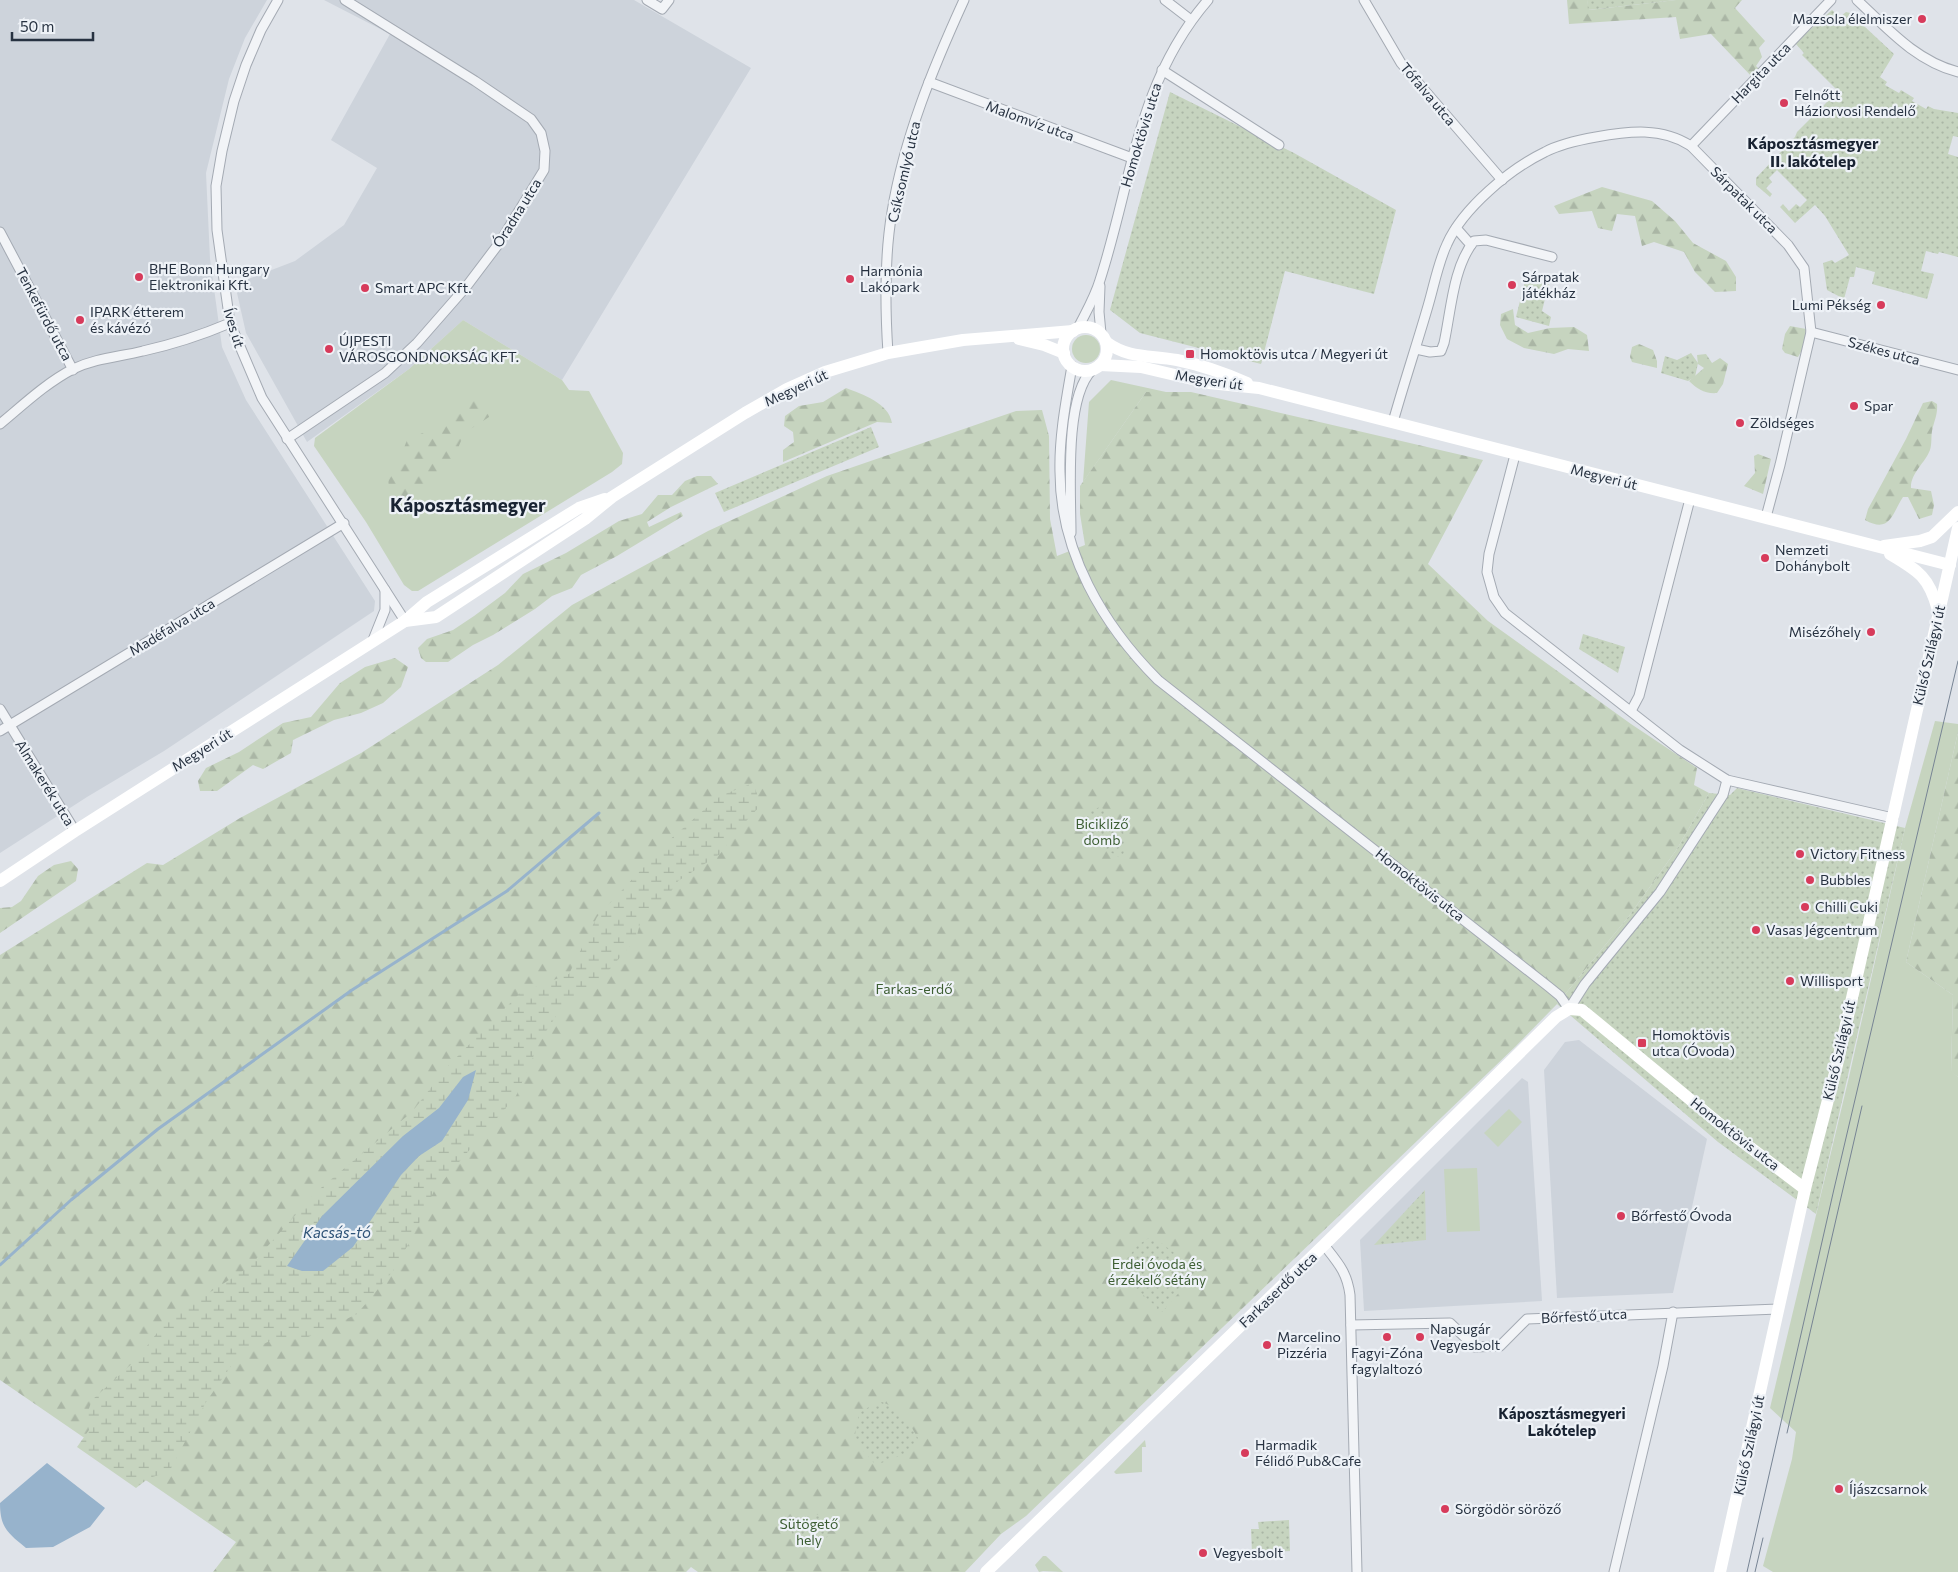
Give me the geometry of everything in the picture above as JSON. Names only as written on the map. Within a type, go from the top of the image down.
[{"type":"main road","name":"Megyeri út","points":[[406,621],[436,617],[585,519],[612,497],[745,413],[787,389],[825,372],[888,353],[963,340],[1090,328],[1123,353],[1175,360],[1212,368],[1259,388]]},
{"type":"main road","points":[[1072,366],[1064,354],[1065,341],[1076,330]]},
{"type":"main road","name":"Megyeri út","points":[[1002,336],[1044,345],[1064,354]]},
{"type":"main road","points":[[1096,367],[1107,354],[1104,338]]},
{"type":"main road","name":"Megyeri út","points":[[1072,366],[1082,370],[1119,364],[1209,383],[1259,388],[1950,564]]},
{"type":"main road","name":"Megyeri út","points":[[0,881],[373,640],[406,621],[427,602],[527,539],[579,508],[612,497]]},
{"type":"main road","points":[[1877,546],[1920,541],[1932,537],[1958,512]]},
{"type":"main road","name":"Külső Szilágyi út","points":[[1720,1572],[1805,1189],[1836,1068],[1958,528]]},
{"type":"main road","points":[[1877,546],[1913,567],[1921,574],[1929,584],[1939,612]]},
{"type":"main road","name":"Homoktövis utca","points":[[1568,1009],[1582,1010],[1727,1130],[1805,1189]]},
{"type":"main road","name":"Farkaserdő utca","points":[[986,1572],[1543,1030],[1568,1009]]},
{"type":"street","name":"Íves út","points":[[278,0],[261,30],[246,65],[224,143],[216,186],[217,230],[230,323],[262,398],[406,621]]},
{"type":"street","name":"Óradna utca","points":[[287,439],[385,373],[417,343],[466,287],[500,242],[544,170],[545,151],[541,133],[531,119],[475,81],[345,0]]},
{"type":"street","points":[[647,0],[662,10],[669,0]]},
{"type":"street","name":"Csíksomlyó utca","points":[[888,353],[886,287],[892,213],[907,150],[929,82],[964,0]]},
{"type":"street","points":[[1165,0],[1191,20]]},
{"type":"street","name":"Homoktövis utca","points":[[1076,330],[1100,281],[1147,107],[1162,70],[1191,20],[1208,0]]},
{"type":"street","name":"Tófalva utca","points":[[1364,0],[1401,63],[1502,180]]},
{"type":"street","name":"Hargita utca","points":[[1691,146],[1831,0]]},
{"type":"street","points":[[1857,0],[1918,55],[1937,65],[1958,72]]},
{"type":"street","points":[[1162,70],[1279,145]]},
{"type":"street","name":"Malomvíz utca","points":[[929,82],[1132,158]]},
{"type":"street","name":"Sárpatak utca","points":[[1394,422],[1446,244],[1468,210],[1515,170],[1545,151],[1584,139],[1636,132],[1660,133],[1679,139],[1691,146],[1788,245],[1804,268],[1811,332],[1766,517]]},
{"type":"street","points":[[1456,228],[1471,245]]},
{"type":"street","name":"Tenkefürdő utca","points":[[0,232],[73,370]]},
{"type":"street","points":[[1416,349],[1430,352],[1441,351],[1459,270],[1466,251],[1474,242],[1486,240],[1552,258]]},
{"type":"street","name":"Homoktövis utca","points":[[1100,281],[1099,312],[1104,338]]},
{"type":"street","points":[[0,424],[49,385],[73,370],[108,357],[144,351],[230,323]]},
{"type":"street","name":"Székes utca","points":[[1811,332],[1958,370]]},
{"type":"street","name":"Homoktövis utca","points":[[1072,366],[1062,436],[1060,473],[1065,522],[1072,545],[1093,594],[1109,621],[1135,655],[1158,680],[1549,987],[1560,996],[1568,1009]]},
{"type":"street","name":"Homoktövis utca","points":[[1072,545],[1070,462],[1072,435],[1081,386],[1085,376],[1096,367]]},
{"type":"street","points":[[1515,454],[1489,554],[1487,572],[1494,597],[1502,610],[1680,750],[1727,780],[1893,818]]},
{"type":"street","points":[[1631,711],[1639,696],[1690,499]]},
{"type":"street","name":"Madéfalva utca","points":[[0,731],[344,524]]},
{"type":"street","points":[[373,640],[385,610],[385,587]]},
{"type":"street","name":"Almakerék utca","points":[[0,709],[75,831]]},
{"type":"street","points":[[1568,1009],[1585,984],[1660,892],[1723,795],[1727,780]]},
{"type":"street","points":[[1324,1245],[1342,1268],[1348,1280],[1351,1326],[1357,1572]]},
{"type":"street","name":"Bőrfestő utca","points":[[1351,1326],[1450,1322],[1475,1347],[1487,1348],[1500,1346],[1527,1319],[1778,1309]]},
{"type":"street","points":[[1614,1572],[1663,1366],[1673,1312]]},
{"type":"shaded area","points":[[0,0],[267,0],[245,38],[229,79],[206,173],[210,259],[222,347],[246,400],[375,601],[374,611],[164,751],[87,797],[0,853]]},
{"type":"shaded area","points":[[324,0],[634,0],[751,68],[562,380],[463,320],[409,369],[307,442],[246,333],[235,284],[295,261],[344,225],[377,168],[331,140],[390,34]]},
{"type":"shaded area","name":"Bőrfestő Óvoda","points":[[1579,1040],[1707,1139],[1673,1293],[1557,1298],[1544,1070],[1565,1042]]},
{"type":"shaded area","points":[[1522,1078],[1528,1082],[1542,1301],[1364,1311],[1360,1240]]},
{"type":"green space","points":[[1567,0],[1587,0],[1589,10],[1676,0],[1742,0],[1735,8],[1765,41],[1759,48],[1762,57],[1756,66],[1760,70],[1753,78],[1711,34],[1680,39],[1676,17],[1569,24]]},
{"type":"green space","points":[[1587,0],[1676,0],[1588,10]]},
{"type":"green space","points":[[1832,10],[1840,17],[1846,12],[1850,13],[1894,54],[1880,77],[1887,82],[1885,85],[1899,93],[1901,90],[1914,98],[1912,101],[1926,109],[1928,106],[1934,109],[1958,113],[1958,137],[1953,136],[1948,154],[1958,157],[1958,257],[1926,251],[1921,271],[1934,274],[1927,299],[1872,284],[1875,272],[1856,267],[1854,277],[1850,277],[1844,299],[1827,290],[1823,263],[1832,260],[1835,263],[1849,255],[1825,216],[1815,205],[1795,223],[1780,207],[1783,204],[1789,211],[1796,204],[1800,207],[1807,200],[1777,170],[1769,178],[1772,182],[1766,188],[1772,194],[1770,197],[1756,185],[1756,178],[1795,137],[1797,132],[1838,91],[1802,55],[1804,53],[1795,43]]},
{"type":"green space","points":[[1170,92],[1294,153],[1396,210],[1374,294],[1285,271],[1261,364],[1140,333],[1110,310]]},
{"type":"green space","points":[[1602,187],[1652,201],[1675,221],[1693,243],[1726,261],[1736,277],[1736,291],[1715,292],[1695,272],[1684,252],[1654,242],[1642,246],[1635,216],[1617,214],[1612,231],[1598,228],[1592,211],[1559,214],[1554,206]]},
{"type":"green space","points":[[1527,273],[1550,279],[1542,311],[1551,317],[1549,326],[1516,317]]},
{"type":"green space","points":[[1513,309],[1515,325],[1528,333],[1550,328],[1574,327],[1587,335],[1589,351],[1568,349],[1554,354],[1524,348],[1507,339],[1500,325],[1501,314]]},
{"type":"green space","points":[[463,320],[562,380],[569,390],[589,391],[623,453],[622,464],[612,472],[418,591],[412,591],[404,585],[366,522],[314,446],[315,438],[409,369]]},
{"type":"green space","points":[[1790,326],[1806,329],[1805,345],[1798,357],[1785,353],[1782,349],[1785,334]]},
{"type":"green space","points":[[1086,335],[1096,339],[1100,349],[1096,359],[1086,363],[1076,359],[1072,349],[1076,339]]},
{"type":"green space","points":[[1639,344],[1653,350],[1657,361],[1657,368],[1632,362],[1630,357],[1632,347]]},
{"type":"green space","points":[[1691,353],[1698,363],[1695,377],[1688,381],[1661,373],[1665,356],[1677,360]]},
{"type":"green space","points":[[1706,354],[1712,363],[1720,358],[1728,364],[1723,384],[1717,393],[1709,393],[1702,390],[1689,381],[1704,368],[1698,364],[1697,355]]},
{"type":"green space","points":[[1111,380],[1166,392],[1146,392],[1083,482],[1089,402]]},
{"type":"green space","points":[[846,388],[874,400],[886,410],[892,423],[877,422],[783,462],[783,450],[794,442],[793,432],[784,426],[785,416],[799,406],[823,402]]},
{"type":"green space","name":"Farkas-erdő","points":[[1146,392],[1191,392],[1483,460],[1428,564],[1488,621],[1631,724],[1697,768],[1694,785],[1709,793],[1677,849],[1629,916],[1557,1004],[1516,1046],[1026,1516],[1001,1534],[965,1572],[698,1572],[691,1567],[686,1572],[213,1572],[236,1542],[0,1380],[0,955],[147,863],[163,865],[240,818],[361,753],[498,665],[572,605],[708,531],[827,476],[1016,411],[1042,410],[1049,436],[1050,519],[1057,556],[1085,545],[1080,514],[1080,486]]},
{"type":"green space","points":[[476,395],[488,401],[489,417],[467,432],[458,448],[456,457],[426,481],[414,495],[401,498],[389,492],[388,473],[399,461],[407,440],[438,426]]},
{"type":"green space","points":[[1932,401],[1937,404],[1937,408],[1932,431],[1931,448],[1915,473],[1911,488],[1931,491],[1934,505],[1932,515],[1919,519],[1908,497],[1903,497],[1893,515],[1885,523],[1880,525],[1873,524],[1865,520],[1868,509],[1923,403]]},
{"type":"green space","points":[[871,427],[879,447],[724,512],[715,493]]},
{"type":"green space","points":[[1758,454],[1771,459],[1763,494],[1744,486],[1755,473],[1754,456]]},
{"type":"green space","points":[[697,476],[711,476],[718,484],[671,507],[647,522],[649,527],[681,512],[683,516],[617,556],[581,575],[572,588],[552,596],[535,609],[473,645],[448,662],[426,662],[421,658],[418,648],[427,639],[453,630],[474,616],[505,593],[523,574],[566,553],[619,521],[642,514],[658,495],[672,495],[685,481]]},
{"type":"green space","points":[[1583,634],[1625,647],[1618,673],[1579,649]]},
{"type":"green space","points":[[395,658],[408,667],[401,687],[383,703],[361,713],[334,720],[293,740],[291,753],[263,769],[253,765],[217,791],[200,791],[198,781],[206,768],[239,752],[283,723],[311,717],[340,683],[365,667]]},
{"type":"green space","points":[[1935,721],[1958,724],[1958,732],[1906,962],[1953,995],[1951,1071],[1958,1077],[1958,1572],[1773,1572],[1763,1566],[1792,1459],[1796,1432],[1770,1408],[1849,1077],[1905,828]]},
{"type":"green space","points":[[1958,732],[1958,1077],[1951,1072],[1953,995],[1906,962]]},
{"type":"green space","points":[[753,783],[761,805],[737,831],[720,854],[678,881],[664,902],[641,920],[636,939],[590,992],[564,1004],[541,1039],[516,1096],[434,1191],[413,1236],[393,1271],[357,1314],[304,1339],[272,1340],[238,1356],[206,1402],[169,1472],[149,1478],[136,1488],[77,1447],[89,1430],[86,1417],[92,1400],[136,1360],[167,1320],[249,1267],[316,1192],[412,1112],[447,1067],[520,993],[569,974],[597,917],[666,843],[720,796]],"holes":[[[463,1077],[442,1141],[419,1156],[401,1175],[378,1208],[302,1271],[288,1266],[322,1216],[403,1136],[439,1108]]]},
{"type":"green space","points":[[1737,788],[1905,828],[1816,1214],[1718,1142],[1557,1004],[1629,916],[1677,849],[1709,793],[1730,795]]},
{"type":"green space","name":"Bicikliző domb","points":[[1100,807],[1110,813],[1113,822],[1121,828],[1125,836],[1125,848],[1122,859],[1102,847],[1091,847],[1086,844],[1087,835],[1084,813]]},
{"type":"green space","points":[[71,861],[78,869],[76,881],[0,933],[0,908],[12,907],[21,901],[38,876],[54,865]]},
{"type":"green space","points":[[1509,1109],[1522,1122],[1498,1147],[1484,1133]]},
{"type":"green space","points":[[1477,1168],[1480,1231],[1447,1232],[1444,1169]]},
{"type":"green space","points":[[1425,1190],[1426,1240],[1374,1245]]},
{"type":"green space","name":"Erdei óvoda és érzékelő sétány","points":[[1152,1236],[1198,1271],[1162,1312],[1117,1271],[1138,1245]]},
{"type":"green space","points":[[879,1401],[893,1407],[903,1415],[918,1438],[907,1453],[876,1465],[854,1441],[859,1413]]},
{"type":"green space","points":[[1145,1440],[1146,1447],[1142,1447],[1142,1472],[1116,1474],[1114,1472]]},
{"type":"green space","name":"Sütögető hely","points":[[823,1514],[828,1536],[813,1549],[799,1545],[791,1531],[795,1517]]},
{"type":"green space","points":[[1289,1520],[1290,1551],[1252,1553],[1251,1529],[1259,1529],[1258,1522]]},
{"type":"green space","points":[[1043,1556],[1046,1556],[1063,1572],[1039,1572],[1035,1565]]},
{"type":"water","name":"Kacsás-tó","points":[[476,1070],[468,1100],[442,1141],[419,1156],[401,1175],[353,1247],[323,1271],[302,1271],[287,1266],[322,1216],[403,1136],[439,1108],[463,1077]]},
{"type":"water","points":[[47,1463],[105,1508],[90,1527],[53,1547],[26,1548],[14,1538],[3,1524],[0,1503]]},
{"type":"waterway","points":[[0,1265],[71,1200],[158,1129],[352,990],[507,891],[599,813]]},
{"type":"tram line","points":[[1747,1572],[1834,1189],[1958,661]]},
{"type":"tram line","points":[[1787,1433],[1862,1106]]},
{"type":"tram line","points":[[1755,1572],[1763,1538]]},
{"type":"place","name":"Mazsola élelmiszer","points":[[1922,19]]},
{"type":"place","name":"Felnőtt Háziorvosi Rendelő","points":[[1784,103]]},
{"type":"place","name":"BHE Bonn Hungary Elektronikai Kft.","points":[[139,277]]},
{"type":"place","name":"Harmónia Lakópark","points":[[850,279]]},
{"type":"place","name":"Sárpatak játékház","points":[[1512,285]]},
{"type":"place","name":"Smart APC Kft.","points":[[365,288]]},
{"type":"place","name":"Lumi Pékség","points":[[1881,305]]},
{"type":"place","name":"IPARK étterem és kávézó","points":[[80,320]]},
{"type":"place","name":"ÚJPESTI VÁROSGONDNOKSÁG KFT.","points":[[329,349]]},
{"type":"place","name":"Homoktövis utca / Megyeri út","points":[[1190,354]]},
{"type":"place","name":"Spar","points":[[1854,406]]},
{"type":"place","name":"Zöldséges","points":[[1740,423]]},
{"type":"place","name":"Nemzeti Dohánybolt","points":[[1765,558]]},
{"type":"place","name":"Misézőhely","points":[[1871,632]]},
{"type":"place","name":"Victory Fitness","points":[[1800,854]]},
{"type":"place","name":"Bubbles","points":[[1810,880]]},
{"type":"place","name":"Chilli Cuki","points":[[1805,907]]},
{"type":"place","name":"Vasas Jégcentrum","points":[[1756,930]]},
{"type":"place","name":"Willisport","points":[[1790,981]]},
{"type":"place","name":"Homoktövis utca (Óvoda)","points":[[1642,1043]]},
{"type":"place","name":"Bőrfestő Óvoda","points":[[1621,1216]]},
{"type":"place","name":"Fagyi-Zóna fagylaltozó","points":[[1387,1337]]},
{"type":"place","name":"Napsugár Vegyesbolt","points":[[1420,1337]]},
{"type":"place","name":"Marcelino Pizzéria","points":[[1267,1345]]},
{"type":"place","name":"Harmadik Félidő Pub&Cafe","points":[[1245,1453]]},
{"type":"place","name":"Íjászcsarnok","points":[[1839,1489]]},
{"type":"place","name":"Sörgödör söröző","points":[[1445,1509]]},
{"type":"place","name":"Vegyesbolt","points":[[1203,1553]]},
{"type":"district","name":"Káposztásmegyer II. lakótelep","points":[[1813,152]]},
{"type":"district","name":"Káposztásmegyer","points":[[468,505]]},
{"type":"district","name":"Káposztásmegyeri Lakótelep","points":[[1562,1422]]}]
